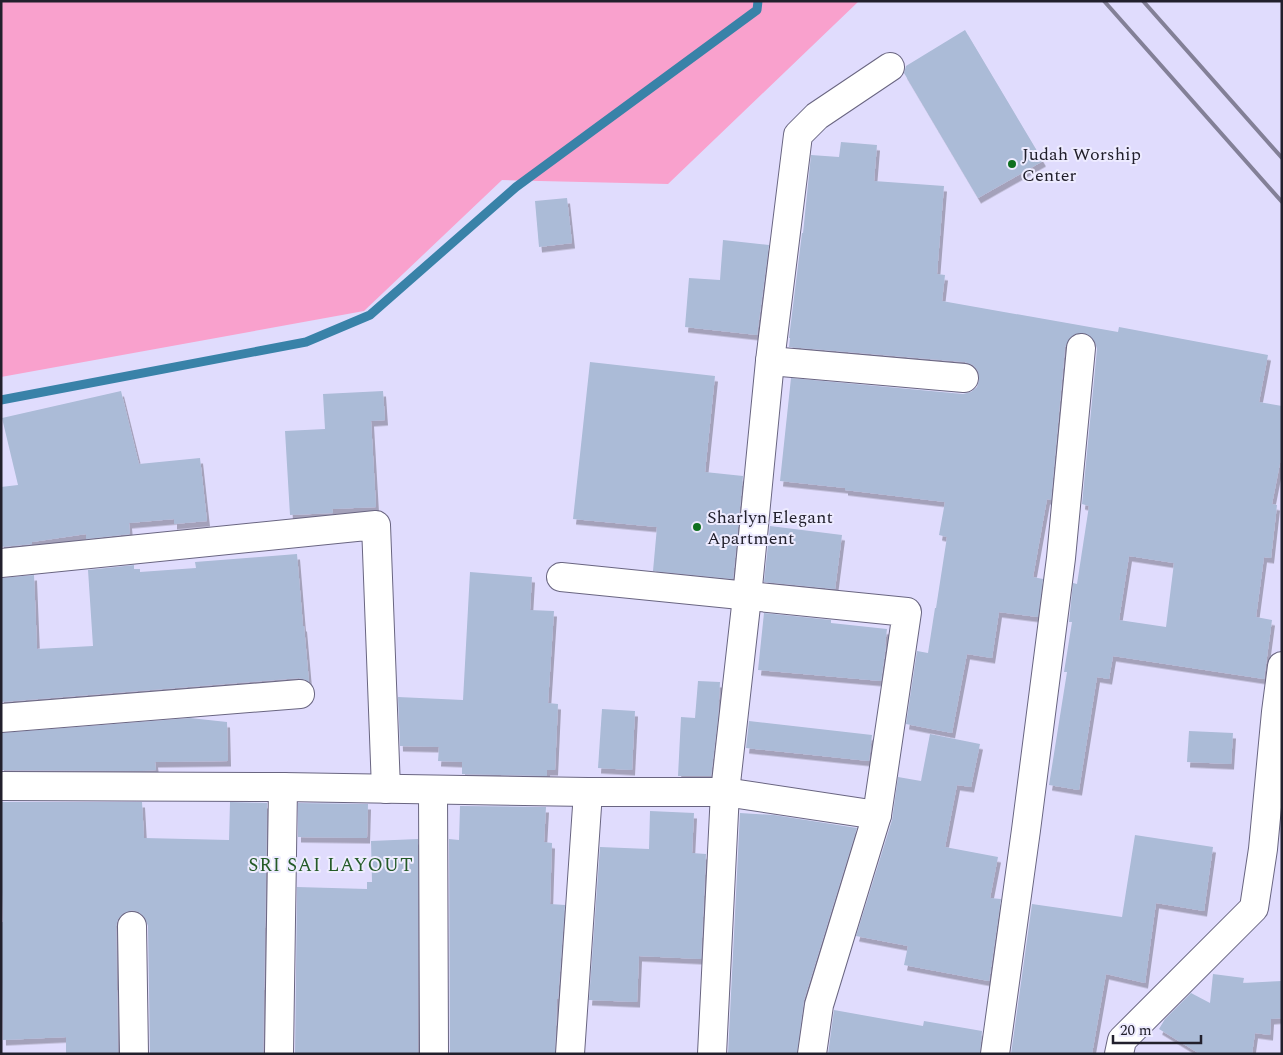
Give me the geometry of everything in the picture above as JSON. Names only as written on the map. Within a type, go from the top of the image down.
[{"type":"street","points":[[712,1054],[725,792],[747,597],[770,361],[798,135],[817,116],[890,67]]},
{"type":"street","points":[[995,1054],[1061,558],[1081,348]]},
{"type":"street","points":[[770,361],[964,378]]},
{"type":"street","points":[[1,563],[376,525],[386,789]]},
{"type":"street","points":[[560,578],[907,612],[877,815],[819,1005],[812,1054]]},
{"type":"street","points":[[1119,1054],[1122,1040],[1254,908],[1279,712],[1282,666]]},
{"type":"street","points":[[1,718],[300,694]]},
{"type":"street","points":[[1,786],[725,792],[877,815]]},
{"type":"street","points":[[279,1054],[283,787]]},
{"type":"street","points":[[433,790],[434,1054]]},
{"type":"street","points":[[570,1054],[588,792]]},
{"type":"street","points":[[132,926],[134,1054]]},
{"type":"shaded area","points":[[1,1],[859,1],[668,184],[502,180],[364,311],[1,377]]},
{"type":"building","points":[[965,30],[1043,161],[978,198],[904,73],[906,66]]},
{"type":"building","points":[[841,142],[877,145],[874,181],[944,186],[937,274],[945,275],[942,301],[1118,332],[1119,327],[1268,355],[1259,402],[1282,406],[1282,453],[1272,504],[1277,505],[1271,558],[1264,557],[1256,617],[1272,620],[1264,679],[1113,656],[1109,679],[1097,677],[1079,790],[1049,785],[1067,672],[1064,672],[1072,622],[1069,622],[1073,583],[1077,584],[1089,506],[1082,504],[1097,349],[1095,342],[1090,336],[1083,333],[1075,334],[1069,339],[1065,347],[1051,500],[1047,499],[1033,577],[1043,579],[1038,617],[999,612],[992,658],[967,654],[952,733],[906,724],[917,651],[928,653],[936,608],[947,537],[939,535],[945,502],[780,481],[791,378],[963,394],[971,392],[977,387],[979,380],[978,371],[973,365],[965,362],[789,347],[811,155],[839,157]],"holes":[[[1129,556],[1174,563],[1166,627],[1119,620]]]},
{"type":"building","points":[[567,198],[572,243],[539,247],[535,201]]},
{"type":"building","points":[[723,240],[769,245],[757,335],[685,327],[689,278],[720,280]]},
{"type":"building","points":[[590,362],[715,376],[705,472],[743,476],[733,579],[653,571],[657,527],[573,519]]},
{"type":"building","points":[[121,391],[139,464],[200,458],[207,521],[174,524],[174,519],[129,523],[130,534],[86,539],[86,534],[32,542],[32,544],[1,547],[1,487],[18,485],[2,418]]},
{"type":"building","points":[[383,391],[385,420],[371,421],[376,507],[332,509],[333,513],[290,515],[285,431],[325,429],[323,394]]},
{"type":"building","points":[[770,526],[842,535],[835,589],[764,582]]},
{"type":"building","points":[[297,554],[309,682],[299,678],[1,702],[1,578],[34,575],[37,649],[93,646],[88,570],[134,565],[134,569],[140,569],[140,572],[196,568],[195,562]]},
{"type":"building","points":[[470,572],[532,577],[530,610],[554,611],[548,703],[558,704],[555,770],[547,770],[547,776],[462,774],[462,762],[438,761],[439,747],[400,746],[398,697],[463,700]]},
{"type":"building","points":[[764,613],[831,620],[831,623],[887,629],[881,681],[758,670]]},
{"type":"building","points":[[698,681],[720,682],[711,776],[678,776],[681,717],[695,718]]},
{"type":"building","points":[[602,709],[635,711],[632,770],[598,768]]},
{"type":"building","points":[[190,718],[227,722],[228,761],[155,762],[156,770],[141,771],[1,770],[1,733]]},
{"type":"building","points":[[749,721],[872,735],[869,761],[746,748]]},
{"type":"building","points":[[1189,731],[1233,733],[1231,764],[1187,762]]},
{"type":"building","points":[[930,734],[980,744],[971,787],[957,785],[945,847],[998,857],[990,898],[1001,899],[989,981],[904,965],[908,946],[856,936],[892,820],[898,777],[921,781]]},
{"type":"building","points":[[1,802],[142,802],[144,838],[229,840],[230,802],[267,803],[263,1054],[150,1054],[148,926],[145,918],[139,912],[132,910],[124,913],[118,919],[116,926],[118,1054],[66,1054],[66,1037],[3,1040]]},
{"type":"building","points":[[298,803],[368,804],[367,838],[298,837]]},
{"type":"building","points":[[460,806],[546,807],[544,842],[552,843],[550,904],[565,905],[557,999],[555,1054],[450,1054],[449,839],[459,840]]},
{"type":"building","points":[[650,811],[694,813],[692,853],[706,854],[701,959],[639,956],[637,1002],[589,1000],[600,847],[649,849]]},
{"type":"building","points":[[740,813],[774,815],[857,828],[804,1000],[797,1054],[728,1054]]},
{"type":"building","points":[[1135,835],[1213,847],[1204,911],[1156,903],[1145,983],[1106,974],[1092,1054],[1011,1054],[1032,904],[1122,917]]},
{"type":"building","points":[[418,839],[418,1054],[295,1054],[297,887],[367,889],[367,882],[372,882],[371,841]]},
{"type":"building","points":[[1213,974],[1244,978],[1243,983],[1282,981],[1282,1018],[1271,1019],[1270,1035],[1255,1033],[1252,1054],[1200,1054],[1159,1029],[1165,1019],[1191,993],[1210,1003]]},
{"type":"building","points":[[834,1010],[923,1026],[924,1021],[982,1031],[980,1054],[828,1054]]},
{"type":"waterway","points":[[1,400],[306,342],[370,315],[516,187],[757,10],[758,1]]},
{"type":"railway","points":[[1104,1],[1282,202]]},
{"type":"railway","points":[[1143,1],[1282,158]]},
{"type":"place","name":"Judah Worship Center","points":[[1012,164]]},
{"type":"place","name":"Sharlyn Elegant Apartment","points":[[697,527]]},
{"type":"district","name":"SRI SAI LAYOUT","points":[[331,864]]}]
